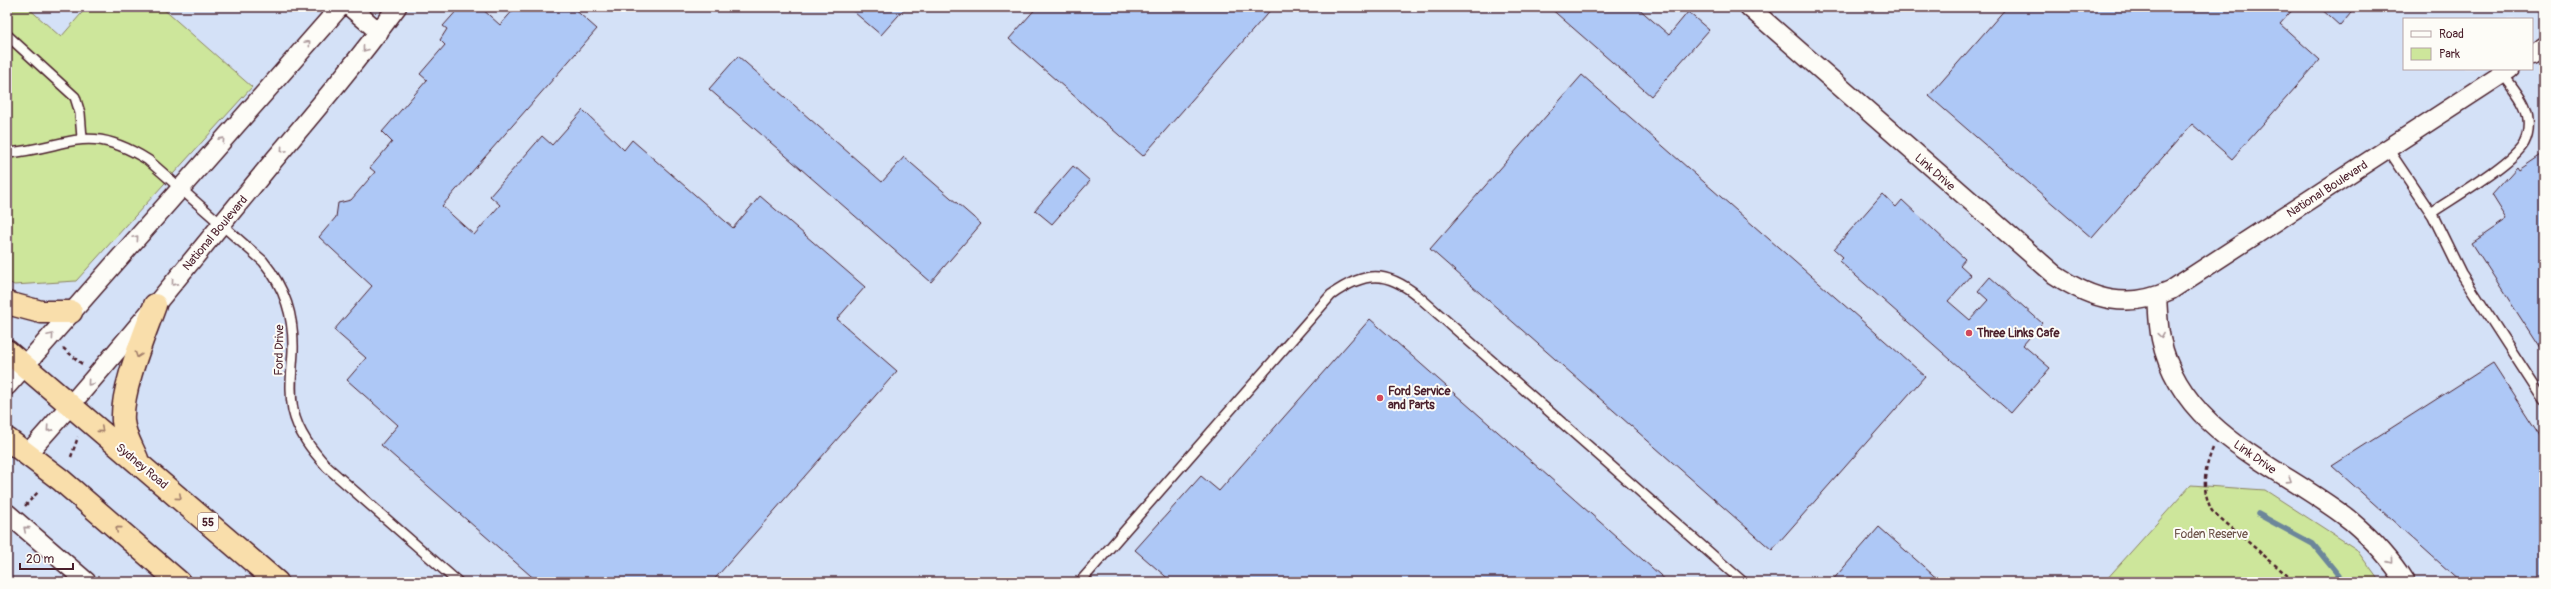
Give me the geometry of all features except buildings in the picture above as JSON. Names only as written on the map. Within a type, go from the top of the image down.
[{"type":"highway","points":[[7,303],[41,312],[71,312]]},
{"type":"highway","points":[[139,462],[123,421],[124,405],[133,368],[155,305]]},
{"type":"highway","name":"Sydney Road","points":[[7,351],[139,462],[277,582]]},
{"type":"highway","points":[[7,439],[61,480],[180,582]]},
{"type":"street","points":[[7,386],[340,7]]},
{"type":"street","points":[[350,7],[379,32]]},
{"type":"street","name":"National Boulevard","points":[[27,454],[71,405],[223,225],[379,32],[397,7]]},
{"type":"street","name":"Link Drive","points":[[1749,7],[2055,275],[2076,289],[2094,296],[2117,300],[2140,300]]},
{"type":"street","points":[[2533,54],[2544,47]]},
{"type":"street","name":"National Boulevard","points":[[2140,300],[2157,296],[2208,268],[2507,71]]},
{"type":"street","name":"Link Drive","points":[[2157,296],[2161,339],[2171,367],[2182,390],[2220,431],[2252,456],[2350,521],[2384,554],[2405,582]]},
{"type":"street","points":[[14,512],[87,582]]},
{"type":"lane","points":[[7,35],[75,97],[80,113],[82,138]]},
{"type":"lane","points":[[2431,213],[2509,159],[2523,143],[2528,131],[2528,118],[2525,107],[2507,71]]},
{"type":"lane","name":"Ford Drive","points":[[7,153],[28,151],[82,138],[109,141],[127,147],[148,160],[263,261],[276,276],[286,298],[292,321],[290,388],[293,410],[309,447],[327,467],[458,582]]},
{"type":"lane","points":[[2388,149],[2431,213],[2461,273],[2544,401]]},
{"type":"lane","points":[[1080,582],[1331,295],[1345,285],[1361,278],[1375,277],[1391,278],[1418,296],[1743,582]]},
{"type":"path","points":[[60,345],[89,369]]},
{"type":"path","points":[[2220,431],[2206,463],[2204,481],[2209,505],[2226,525],[2295,582]]},
{"type":"path","points":[[70,457],[80,434]]},
{"type":"path","points":[[14,512],[39,491]]},
{"type":"shaded area","points":[[7,7],[2544,7],[2544,582],[7,582]]},
{"type":"green space","points":[[7,7],[27,7],[61,37],[87,7],[161,7],[252,87],[76,281],[14,285],[7,281]]},
{"type":"green space","name":"Foden Reserve","points":[[2191,485],[2265,490],[2356,549],[2380,582],[2104,582]]},
{"type":"waterway","points":[[2258,514],[2313,544],[2344,582]]},
{"type":"place","name":"Three Links Cafe","points":[[1969,333]]},
{"type":"place","name":"Ford Service and Parts","points":[[1380,398]]}]
